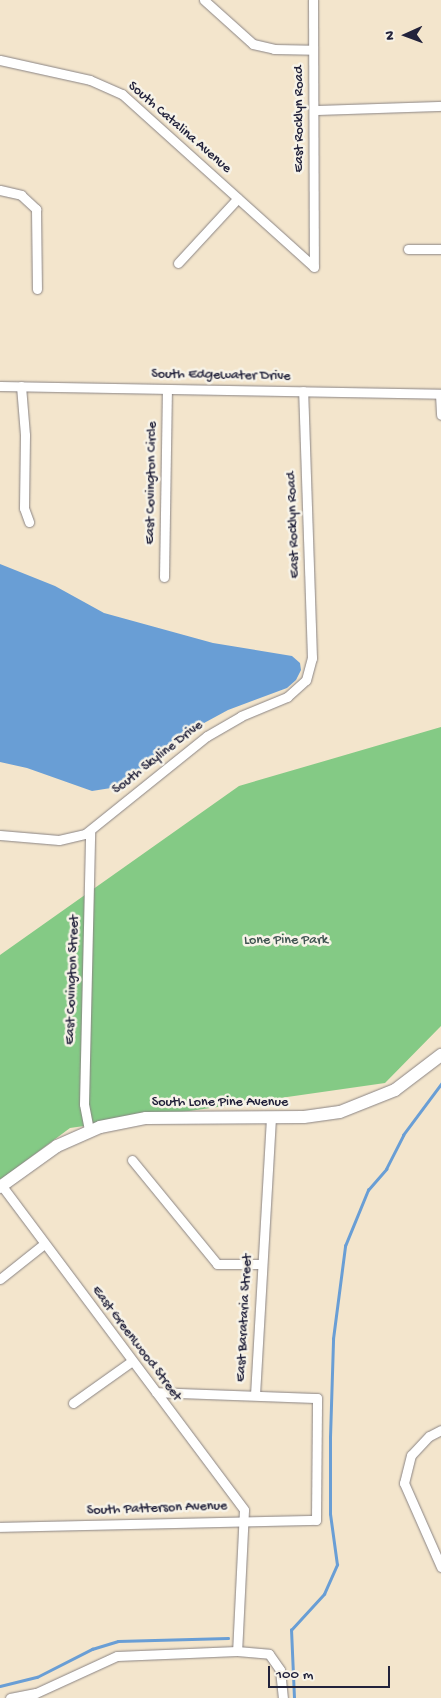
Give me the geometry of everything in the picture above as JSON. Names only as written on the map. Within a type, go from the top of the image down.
[{"type":"main road","name":"South Lone Pine Avenue","points":[[1,1186],[47,1152],[89,1130],[146,1118],[316,1116],[363,1105],[395,1090],[441,1055]]},
{"type":"street","points":[[204,0],[253,44],[274,49],[314,50]]},
{"type":"street","name":"East Rocklyn Road","points":[[313,0],[314,267]]},
{"type":"street","name":"South Catalina Avenue","points":[[0,60],[90,80],[122,94],[314,267]]},
{"type":"street","points":[[314,110],[441,106]]},
{"type":"street","points":[[0,190],[16,193],[30,201],[37,214],[37,289]]},
{"type":"street","points":[[178,262],[238,198]]},
{"type":"street","points":[[408,249],[441,249]]},
{"type":"street","name":"South Edgewater Drive","points":[[0,386],[440,394]]},
{"type":"street","points":[[21,386],[25,435],[24,508],[29,522]]},
{"type":"street","name":"East Covington Circle","points":[[164,577],[166,389]]},
{"type":"street","name":"East Rocklyn Road","points":[[303,391],[312,658]]},
{"type":"street","points":[[440,394],[441,415]]},
{"type":"street","name":"South Skyline Drive","points":[[0,835],[59,840],[80,836],[207,736],[229,722],[294,693],[309,675],[312,658]]},
{"type":"street","name":"East Covington Street","points":[[89,1130],[84,1104],[90,830]]},
{"type":"street","name":"East Barataria Street","points":[[271,1118],[261,1264],[255,1395],[317,1398],[316,1520]]},
{"type":"street","points":[[132,1160],[217,1264],[261,1264]]},
{"type":"street","name":"East Greenwood Street","points":[[1,1186],[244,1510],[244,1520]]},
{"type":"street","points":[[0,1279],[44,1244]]},
{"type":"street","points":[[72,1403],[132,1361]]},
{"type":"street","points":[[156,1392],[255,1395]]},
{"type":"street","points":[[441,1430],[429,1436],[411,1455],[404,1483],[441,1567]]},
{"type":"street","points":[[237,1651],[244,1520]]},
{"type":"street","name":"South Patterson Avenue","points":[[0,1528],[244,1520],[316,1520]]},
{"type":"street","points":[[10,1698],[36,1693],[117,1656],[237,1651],[269,1654],[280,1670],[283,1698]]},
{"type":"green space","name":"Lone Pine Park","points":[[441,727],[441,1026],[385,1083],[70,1128],[0,1180],[0,955],[239,786]]},
{"type":"water","points":[[0,564],[55,586],[104,613],[213,643],[292,656],[300,663],[301,670],[296,680],[287,688],[228,710],[193,729],[129,779],[111,788],[92,791],[27,768],[0,762]]},
{"type":"waterway","points":[[294,1698],[291,1630],[324,1594],[337,1565],[330,1514],[330,1437],[333,1339],[345,1246],[368,1190],[386,1169],[403,1135],[441,1084]]},
{"type":"waterway","points":[[0,1686],[37,1677],[92,1649],[118,1641],[228,1638]]}]
